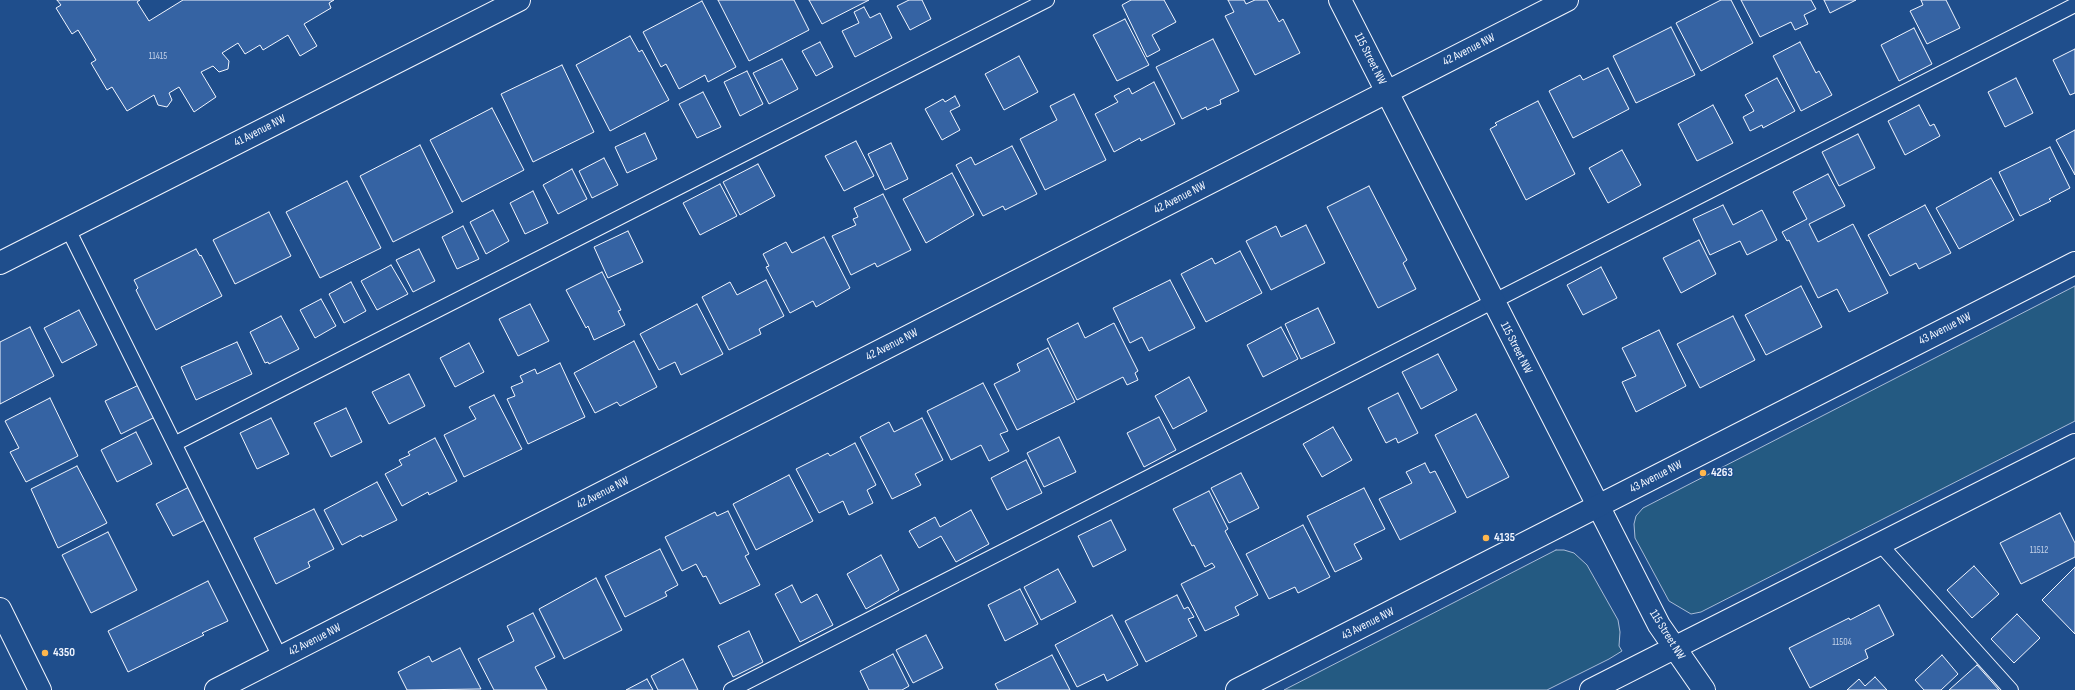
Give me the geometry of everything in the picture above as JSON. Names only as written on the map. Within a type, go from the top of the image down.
[{"type":"street","name":"41 Avenue NW","points":[[0,263],[519,0]]},
{"type":"street","name":"115 Street NW","points":[[1340,0],[1597,507],[1659,625],[1704,690]]},
{"type":"street","name":"42 Avenue NW","points":[[216,690],[1567,0]]},
{"type":"street","name":"43 Avenue NW","points":[[1237,690],[2075,262]]},
{"type":"street","points":[[1591,690],[2075,445]]},
{"type":"street","points":[[0,609],[40,690]]},
{"type":"lane","points":[[176,443],[1047,0]]},
{"type":"lane","points":[[731,690],[2075,5]]},
{"type":"lane","points":[[68,228],[176,443],[280,658]]},
{"type":"lane","points":[[1879,543],[2011,690]]},
{"type":"shaded area","points":[[2075,286],[2075,421],[1701,612],[1691,614],[1669,601],[1635,538],[1634,524],[1636,516],[1643,508]]},
{"type":"shaded area","points":[[1556,550],[1564,550],[1574,553],[1587,565],[1618,620],[1620,632],[1619,646],[1622,651],[1609,659],[1547,690],[1284,690]]},
{"type":"building","points":[[57,0],[140,0],[137,2],[149,21],[183,0],[334,0],[329,3],[331,8],[304,24],[317,46],[300,56],[288,35],[263,50],[260,45],[245,54],[238,43],[222,53],[229,61],[228,69],[219,72],[213,66],[201,72],[216,97],[194,112],[179,87],[169,93],[172,100],[167,107],[158,105],[154,95],[127,111],[112,87],[107,90],[91,63],[96,60],[78,30],[72,34],[56,8],[61,5]]},
{"type":"building","points":[[718,0],[794,0],[809,30],[749,61]]},
{"type":"building","points":[[809,0],[869,0],[822,24]]},
{"type":"building","points":[[909,0],[922,0],[931,19],[910,30],[897,6]]},
{"type":"building","points":[[1131,0],[1164,0],[1176,22],[1152,35],[1160,50],[1147,57],[1122,5]]},
{"type":"building","points":[[1228,0],[1244,0],[1246,4],[1255,0],[1267,0],[1279,22],[1283,19],[1300,53],[1255,75],[1225,16],[1234,12]]},
{"type":"building","points":[[1721,0],[1731,0],[1753,43],[1701,71],[1676,23]]},
{"type":"building","points":[[1741,0],[1811,0],[1816,9],[1804,15],[1808,24],[1795,30],[1791,22],[1760,37]]},
{"type":"building","points":[[1824,0],[1856,0],[1830,13]]},
{"type":"building","points":[[1921,0],[1946,0],[1960,28],[1927,44],[1910,11],[1923,5]]},
{"type":"building","points":[[702,1],[736,67],[708,82],[705,75],[679,89],[666,64],[661,67],[643,32]]},
{"type":"building","points":[[864,7],[870,18],[880,13],[892,38],[855,57],[842,31],[859,23],[854,12]]},
{"type":"building","points":[[1125,19],[1149,65],[1117,81],[1093,35]]},
{"type":"building","points":[[1671,27],[1695,75],[1636,103],[1613,56]]},
{"type":"building","points":[[1914,28],[1932,64],[1899,81],[1881,45]]},
{"type":"building","points":[[630,36],[639,52],[642,50],[669,100],[610,131],[576,65]]},
{"type":"building","points":[[1213,39],[1239,91],[1220,100],[1221,104],[1207,110],[1206,107],[1182,119],[1156,67]]},
{"type":"building","points":[[820,42],[833,67],[816,76],[802,51]]},
{"type":"building","points":[[1800,42],[1816,73],[1819,71],[1832,95],[1801,111],[1773,56]]},
{"type":"building","points":[[2075,49],[2075,93],[2070,95],[2053,60]]},
{"type":"building","points":[[1019,56],[1038,92],[1004,110],[985,74]]},
{"type":"building","points":[[782,59],[798,89],[769,104],[753,73]]},
{"type":"building","points":[[562,65],[594,132],[533,162],[501,94]]},
{"type":"building","points":[[1608,68],[1629,109],[1573,138],[1549,91],[1580,75],[1583,80]]},
{"type":"building","points":[[747,71],[763,104],[740,116],[724,82]]},
{"type":"building","points":[[1777,78],[1795,111],[1763,128],[1762,125],[1750,131],[1743,117],[1754,111],[1745,95]]},
{"type":"building","points":[[2016,78],[2033,113],[2005,127],[1988,92]]},
{"type":"building","points":[[1154,82],[1175,124],[1141,141],[1140,138],[1114,152],[1095,114],[1118,102],[1114,96],[1129,88],[1132,94]]},
{"type":"building","points":[[703,92],[721,127],[697,138],[679,104]]},
{"type":"building","points":[[1074,94],[1106,160],[1045,190],[1020,139],[1057,120],[1050,106]]},
{"type":"building","points":[[955,96],[960,106],[950,111],[960,130],[942,140],[925,109],[943,99],[945,102]]},
{"type":"building","points":[[1538,101],[1575,174],[1526,200],[1490,129],[1497,125],[1495,123]]},
{"type":"building","points":[[1713,105],[1733,143],[1697,161],[1678,124]]},
{"type":"building","points":[[1919,105],[1930,126],[1934,124],[1940,136],[1905,155],[1888,121]]},
{"type":"building","points":[[492,108],[524,170],[462,202],[430,140]]},
{"type":"building","points":[[2075,130],[2075,175],[2056,140]]},
{"type":"building","points":[[645,133],[657,159],[627,173],[615,147]]},
{"type":"building","points":[[1858,134],[1875,168],[1839,186],[1822,152]]},
{"type":"building","points":[[856,141],[874,176],[844,191],[825,156]]},
{"type":"building","points":[[891,143],[908,179],[885,190],[868,154]]},
{"type":"building","points":[[420,145],[453,212],[393,242],[360,176]]},
{"type":"building","points":[[1012,146],[1037,194],[1005,210],[1003,206],[983,216],[956,165],[971,157],[975,165]]},
{"type":"building","points":[[2050,147],[2070,188],[2049,199],[2051,201],[2020,216],[1999,172]]},
{"type":"building","points":[[1622,150],[1641,185],[1608,203],[1589,168]]},
{"type":"building","points":[[604,158],[618,185],[592,198],[579,171]]},
{"type":"building","points":[[758,164],[775,196],[740,215],[723,182]]},
{"type":"building","points":[[572,169],[587,199],[558,214],[543,185]]},
{"type":"building","points":[[952,173],[974,215],[926,243],[903,199]]},
{"type":"building","points":[[1828,174],[1845,206],[1809,224],[1818,242],[1853,224],[1888,293],[1849,312],[1837,289],[1818,298],[1789,240],[1787,241],[1782,232],[1807,219],[1793,192]]},
{"type":"building","points":[[1991,178],[2014,220],[1959,249],[1936,208]]},
{"type":"building","points":[[347,181],[381,248],[320,278],[286,212]]},
{"type":"building","points":[[720,184],[737,216],[700,235],[683,203]]},
{"type":"building","points":[[1369,186],[1407,260],[1403,263],[1416,289],[1378,308],[1327,207]]},
{"type":"building","points":[[533,191],[548,223],[525,234],[510,203]]},
{"type":"building","points":[[883,194],[911,250],[877,267],[875,263],[851,275],[832,236],[856,225],[853,219],[858,217],[854,208]]},
{"type":"building","points":[[1723,205],[1733,225],[1762,210],[1777,240],[1747,255],[1740,241],[1710,255],[1693,219]]},
{"type":"building","points":[[1925,205],[1951,253],[1919,269],[1916,263],[1890,276],[1868,235]]},
{"type":"building","points":[[493,210],[509,241],[486,254],[470,222]]},
{"type":"building","points":[[269,212],[291,256],[235,284],[213,240]]},
{"type":"building","points":[[1306,225],[1325,263],[1271,290],[1246,241],[1276,226],[1281,237]]},
{"type":"building","points":[[463,226],[479,259],[457,269],[442,237]]},
{"type":"building","points":[[628,231],[643,262],[608,278],[594,247]]},
{"type":"building","points":[[824,237],[850,288],[816,307],[813,301],[790,313],[766,267],[769,266],[763,254],[786,242],[792,253]]},
{"type":"building","points":[[1699,240],[1716,274],[1681,293],[1663,258]]},
{"type":"building","points":[[196,249],[200,256],[201,255],[222,296],[156,330],[136,290],[138,288],[134,280]]},
{"type":"building","points":[[419,249],[435,281],[413,292],[396,260]]},
{"type":"building","points":[[1240,251],[1262,293],[1206,322],[1181,274],[1212,258],[1215,264]]},
{"type":"building","points":[[391,265],[408,294],[377,310],[361,281]]},
{"type":"building","points":[[1601,267],[1617,298],[1583,315],[1567,285]]},
{"type":"building","points":[[602,272],[621,310],[618,311],[625,325],[594,340],[588,326],[586,328],[566,290]]},
{"type":"building","points":[[766,280],[784,316],[759,329],[761,334],[729,350],[702,297],[730,282],[737,295]]},
{"type":"building","points":[[1170,280],[1195,328],[1149,351],[1142,337],[1130,343],[1113,308]]},
{"type":"building","points":[[351,282],[366,311],[344,323],[329,294]]},
{"type":"building","points":[[1801,286],[1822,327],[1766,355],[1745,315]]},
{"type":"building","points":[[321,299],[336,326],[315,338],[300,310]]},
{"type":"building","points":[[530,304],[549,341],[518,356],[499,319]]},
{"type":"building","points":[[697,304],[723,354],[681,375],[675,362],[659,370],[640,334]]},
{"type":"building","points":[[1318,308],[1335,343],[1301,359],[1285,324]]},
{"type":"building","points":[[79,310],[97,345],[62,363],[44,328]]},
{"type":"building","points":[[281,316],[299,349],[269,364],[268,362],[265,363],[250,332]]},
{"type":"building","points":[[1733,316],[1755,360],[1700,388],[1677,344]]},
{"type":"building","points":[[1078,323],[1085,338],[1114,323],[1138,371],[1135,373],[1138,380],[1127,385],[1123,377],[1077,400],[1047,339]]},
{"type":"building","points":[[30,327],[54,376],[0,404],[0,342]]},
{"type":"building","points":[[1281,327],[1298,359],[1263,377],[1247,345]]},
{"type":"building","points":[[1659,330],[1686,386],[1636,412],[1622,382],[1636,376],[1622,348]]},
{"type":"building","points":[[634,341],[657,387],[620,406],[617,402],[595,413],[574,373]]},
{"type":"building","points":[[237,342],[252,374],[196,400],[181,367]]},
{"type":"building","points":[[469,343],[484,372],[455,387],[440,358]]},
{"type":"building","points":[[1048,348],[1075,402],[1017,430],[994,384],[1020,371],[1017,364]]},
{"type":"building","points":[[1438,354],[1457,390],[1421,409],[1402,372]]},
{"type":"building","points":[[560,363],[585,417],[528,444],[507,399],[515,396],[511,387],[523,382],[520,376],[535,369],[537,374]]},
{"type":"building","points":[[409,374],[425,406],[389,424],[372,392]]},
{"type":"building","points":[[1189,377],[1207,411],[1173,429],[1155,396]]},
{"type":"building","points":[[983,383],[1008,431],[1000,434],[1009,451],[989,461],[981,445],[951,460],[927,411]]},
{"type":"building","points":[[141,384],[157,416],[121,434],[105,401]]},
{"type":"building","points":[[1398,393],[1418,433],[1398,443],[1396,438],[1386,443],[1368,408]]},
{"type":"building","points":[[494,395],[522,449],[464,477],[444,435],[476,419],[469,407]]},
{"type":"building","points":[[50,398],[78,456],[26,482],[10,452],[19,448],[5,421]]},
{"type":"building","points":[[346,408],[362,442],[331,457],[314,423]]},
{"type":"building","points":[[1476,414],[1509,477],[1467,498],[1435,435]]},
{"type":"building","points":[[1159,417],[1176,450],[1144,467],[1127,433]]},
{"type":"building","points":[[271,418],[289,454],[257,469],[240,433]]},
{"type":"building","points":[[922,418],[943,460],[915,474],[921,485],[892,499],[860,437],[889,422],[894,432]]},
{"type":"building","points":[[1333,427],[1352,460],[1322,477],[1303,444]]},
{"type":"building","points":[[136,432],[152,464],[117,482],[101,450]]},
{"type":"building","points":[[1059,437],[1076,472],[1044,487],[1027,453]]},
{"type":"building","points":[[435,438],[457,481],[429,495],[428,492],[402,506],[385,474],[402,465],[399,460],[410,455],[408,452]]},
{"type":"building","points":[[855,443],[876,485],[867,490],[873,503],[849,515],[843,501],[819,513],[796,469],[828,453],[830,456]]},
{"type":"building","points":[[1026,460],[1042,493],[1007,510],[991,478]]},
{"type":"building","points":[[1425,463],[1430,473],[1435,471],[1456,512],[1400,540],[1379,499],[1412,483],[1406,472]]},
{"type":"building","points":[[77,466],[107,523],[58,548],[31,489]]},
{"type":"building","points":[[1241,473],[1259,508],[1229,523],[1211,488]]},
{"type":"building","points":[[789,475],[813,521],[756,550],[733,504]]},
{"type":"building","points":[[377,482],[397,520],[362,537],[361,535],[342,545],[324,510]]},
{"type":"building","points":[[191,486],[207,519],[173,536],[156,504]]},
{"type":"building","points":[[1364,488],[1385,529],[1354,544],[1362,559],[1335,572],[1307,516]]},
{"type":"building","points":[[1209,491],[1228,529],[1225,531],[1258,595],[1235,607],[1239,615],[1205,631],[1181,584],[1215,567],[1212,563],[1205,567],[1194,545],[1192,546],[1173,509]]},
{"type":"building","points":[[314,509],[334,549],[308,562],[310,567],[276,584],[254,538]]},
{"type":"building","points":[[971,510],[989,544],[956,562],[941,536],[919,548],[909,531],[935,517],[940,527]]},
{"type":"building","points":[[728,511],[749,554],[745,556],[760,585],[720,604],[706,576],[703,577],[696,564],[682,571],[665,537],[715,512],[717,516]]},
{"type":"building","points":[[2060,513],[2075,543],[2075,557],[2021,584],[2000,543]]},
{"type":"building","points":[[1111,520],[1126,550],[1093,567],[1078,536]]},
{"type":"building","points":[[1303,525],[1330,577],[1298,593],[1295,587],[1269,599],[1246,554]]},
{"type":"building","points":[[108,532],[137,590],[91,613],[62,555]]},
{"type":"building","points":[[660,549],[678,585],[665,592],[667,596],[625,617],[605,576]]},
{"type":"building","points":[[881,555],[899,590],[866,609],[847,574]]},
{"type":"building","points":[[1974,566],[1999,594],[1972,618],[1947,590]]},
{"type":"building","points":[[2075,567],[2075,634],[2042,600]]},
{"type":"building","points":[[1058,569],[1076,602],[1041,620],[1024,587]]},
{"type":"building","points":[[596,578],[622,630],[564,659],[539,609]]},
{"type":"building","points":[[208,581],[228,621],[202,633],[204,635],[128,672],[108,631]]},
{"type":"building","points":[[792,585],[801,603],[817,594],[833,625],[800,642],[775,594]]},
{"type":"building","points":[[1020,589],[1038,624],[1005,641],[988,605]]},
{"type":"building","points":[[1177,595],[1184,609],[1188,607],[1194,617],[1188,619],[1197,636],[1146,662],[1125,621]]},
{"type":"building","points":[[1879,605],[1894,635],[1865,650],[1868,658],[1810,688],[1789,648],[1849,618],[1850,620]]},
{"type":"building","points":[[533,613],[555,657],[535,667],[547,690],[494,690],[478,659],[514,641],[507,626]]},
{"type":"building","points":[[2017,614],[2040,638],[2014,663],[1991,639]]},
{"type":"building","points":[[1112,615],[1138,665],[1107,681],[1104,674],[1077,687],[1055,645]]},
{"type":"building","points":[[749,631],[763,662],[733,677],[718,646]]},
{"type":"building","points":[[926,635],[943,668],[913,683],[896,650]]},
{"type":"building","points":[[460,648],[481,689],[407,690],[398,672],[429,656],[432,662]]},
{"type":"building","points":[[893,654],[909,686],[902,690],[869,690],[860,671]]},
{"type":"building","points":[[1052,655],[1070,690],[998,690],[995,684]]},
{"type":"building","points":[[1942,655],[1958,674],[1941,690],[1924,690],[1915,680]]},
{"type":"building","points":[[683,659],[698,690],[658,690],[651,676]]},
{"type":"building","points":[[1977,665],[1999,690],[1949,690]]},
{"type":"building","points":[[1875,677],[1887,690],[1847,690],[1859,679],[1865,686]]},
{"type":"building","points":[[647,679],[653,690],[626,690]]},
{"type":"place","name":"4263","points":[[1703,473]]},
{"type":"place","name":"4135","points":[[1486,538]]},
{"type":"place","name":"4350","points":[[45,653]]}]
